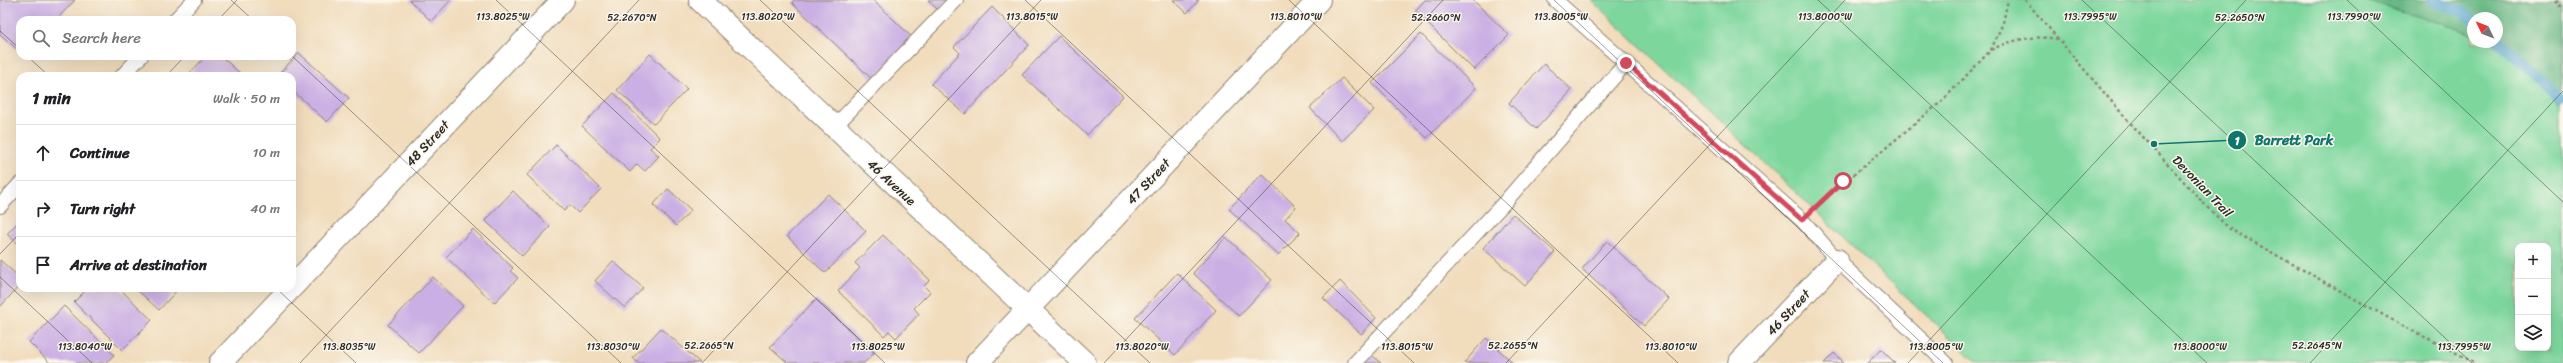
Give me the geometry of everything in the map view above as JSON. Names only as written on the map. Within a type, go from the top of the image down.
[{"type":"street","name":"48 Street","points":[[296,282],[563,0]]},
{"type":"street","name":"46 Avenue","points":[[700,0],[1085,363]]},
{"type":"street","name":"47 Street","points":[[977,363],[1319,0]]},
{"type":"street","name":"46 Street","points":[[1739,363],[1837,260]]},
{"type":"street","name":"48 Street","points":[[220,363],[286,292]]},
{"type":"lane","points":[[179,16],[194,0]]},
{"type":"lane","points":[[834,127],[956,0]]},
{"type":"lane","points":[[1555,0],[1802,220],[1837,260],[1946,363]]},
{"type":"lane","points":[[126,72],[137,60]]},
{"type":"lane","points":[[1355,363],[1504,203],[1626,63]]},
{"type":"lane","points":[[0,206],[16,188]]},
{"type":"path","points":[[1802,220],[1843,181],[1942,101],[1991,50],[2003,23],[2008,0]]},
{"type":"path","name":"Devonian Trail","points":[[2025,0],[2124,116],[2207,207],[2230,229],[2389,319],[2476,363]]},
{"type":"path","points":[[2556,0],[2563,8]]},
{"type":"path","points":[[1991,50],[2022,39],[2037,37],[2059,40]]},
{"type":"green space","points":[[1591,0],[2563,0],[2563,363],[1977,363]]},
{"type":"green space","points":[[2366,0],[2563,0],[2563,104],[2506,45],[2503,44],[2503,12],[2467,12],[2467,32]]},
{"type":"building","points":[[0,0],[75,0],[60,16],[16,16],[16,48],[0,34]]},
{"type":"building","points":[[409,0],[451,0],[431,21]]},
{"type":"building","points":[[794,0],[873,0],[913,38],[873,80],[792,3]]},
{"type":"building","points":[[928,0],[948,0],[938,10]]},
{"type":"building","points":[[1173,0],[1199,0],[1187,13]]},
{"type":"building","points":[[1425,0],[1473,0],[1509,35],[1474,70],[1415,11]]},
{"type":"building","points":[[992,7],[1029,45],[965,114],[931,84],[960,53],[954,47]]},
{"type":"building","points":[[1421,34],[1476,88],[1427,138],[1372,83]]},
{"type":"building","points":[[1059,36],[1123,96],[1087,135],[1022,75]]},
{"type":"building","points":[[299,53],[349,98],[327,122],[296,94],[296,72],[281,72],[292,60],[296,60],[296,56]]},
{"type":"building","points":[[650,54],[687,89],[654,124],[617,90]]},
{"type":"building","points":[[202,60],[225,60],[239,72],[191,72]]},
{"type":"building","points":[[1544,64],[1572,90],[1536,129],[1509,103]]},
{"type":"building","points":[[1342,78],[1374,110],[1342,141],[1310,108]]},
{"type":"building","points":[[614,93],[660,138],[650,148],[659,156],[645,171],[637,164],[630,172],[582,126]]},
{"type":"building","points":[[556,145],[601,189],[578,213],[570,205],[564,211],[527,175]]},
{"type":"building","points":[[1262,174],[1296,207],[1285,219],[1300,233],[1278,255],[1229,209]]},
{"type":"building","points":[[668,189],[691,210],[676,226],[653,205]]},
{"type":"building","points":[[513,191],[550,227],[522,256],[485,220]]},
{"type":"building","points":[[828,194],[866,231],[825,273],[787,236]]},
{"type":"building","points":[[1513,214],[1555,252],[1525,286],[1483,248]]},
{"type":"building","points":[[16,224],[16,242],[7,234]]},
{"type":"building","points":[[473,229],[513,268],[510,271],[518,278],[494,303],[446,257]]},
{"type":"building","points":[[883,235],[930,280],[924,286],[930,292],[914,308],[919,314],[896,338],[889,331],[884,336],[838,291],[860,268],[855,263]]},
{"type":"building","points":[[1226,237],[1272,280],[1239,316],[1193,273]]},
{"type":"building","points":[[1607,241],[1669,299],[1644,326],[1582,269]]},
{"type":"building","points":[[0,260],[16,274],[16,289],[0,307]]},
{"type":"building","points":[[613,261],[643,288],[625,308],[595,281]]},
{"type":"building","points":[[1177,273],[1216,310],[1175,355],[1135,318]]},
{"type":"building","points":[[433,277],[463,306],[419,353],[388,325]]},
{"type":"building","points":[[1340,281],[1376,318],[1361,334],[1323,298]]},
{"type":"building","points":[[84,292],[123,292],[152,320],[122,350],[74,302]]},
{"type":"building","points":[[139,292],[175,292],[159,310]]},
{"type":"building","points":[[816,299],[874,353],[864,363],[788,363],[770,347]]},
{"type":"building","points":[[64,306],[114,355],[105,363],[50,363],[29,342]]},
{"type":"building","points":[[661,328],[700,363],[638,363],[633,358]]},
{"type":"building","points":[[1486,338],[1513,363],[1464,363]]},
{"type":"building","points":[[1881,349],[1895,363],[1868,363]]},
{"type":"building","points":[[1834,353],[1844,363],[1824,363]]},
{"type":"building","points":[[1372,355],[1381,363],[1364,363]]},
{"type":"waterway","points":[[2433,0],[2463,11],[2467,15]]},
{"type":"waterway","points":[[2503,45],[2563,96]]},
{"type":"place","name":"Barrett Park","points":[[2154,144]]},
{"type":"route","points":[[1626,63],[1802,220],[1843,181]]}]
